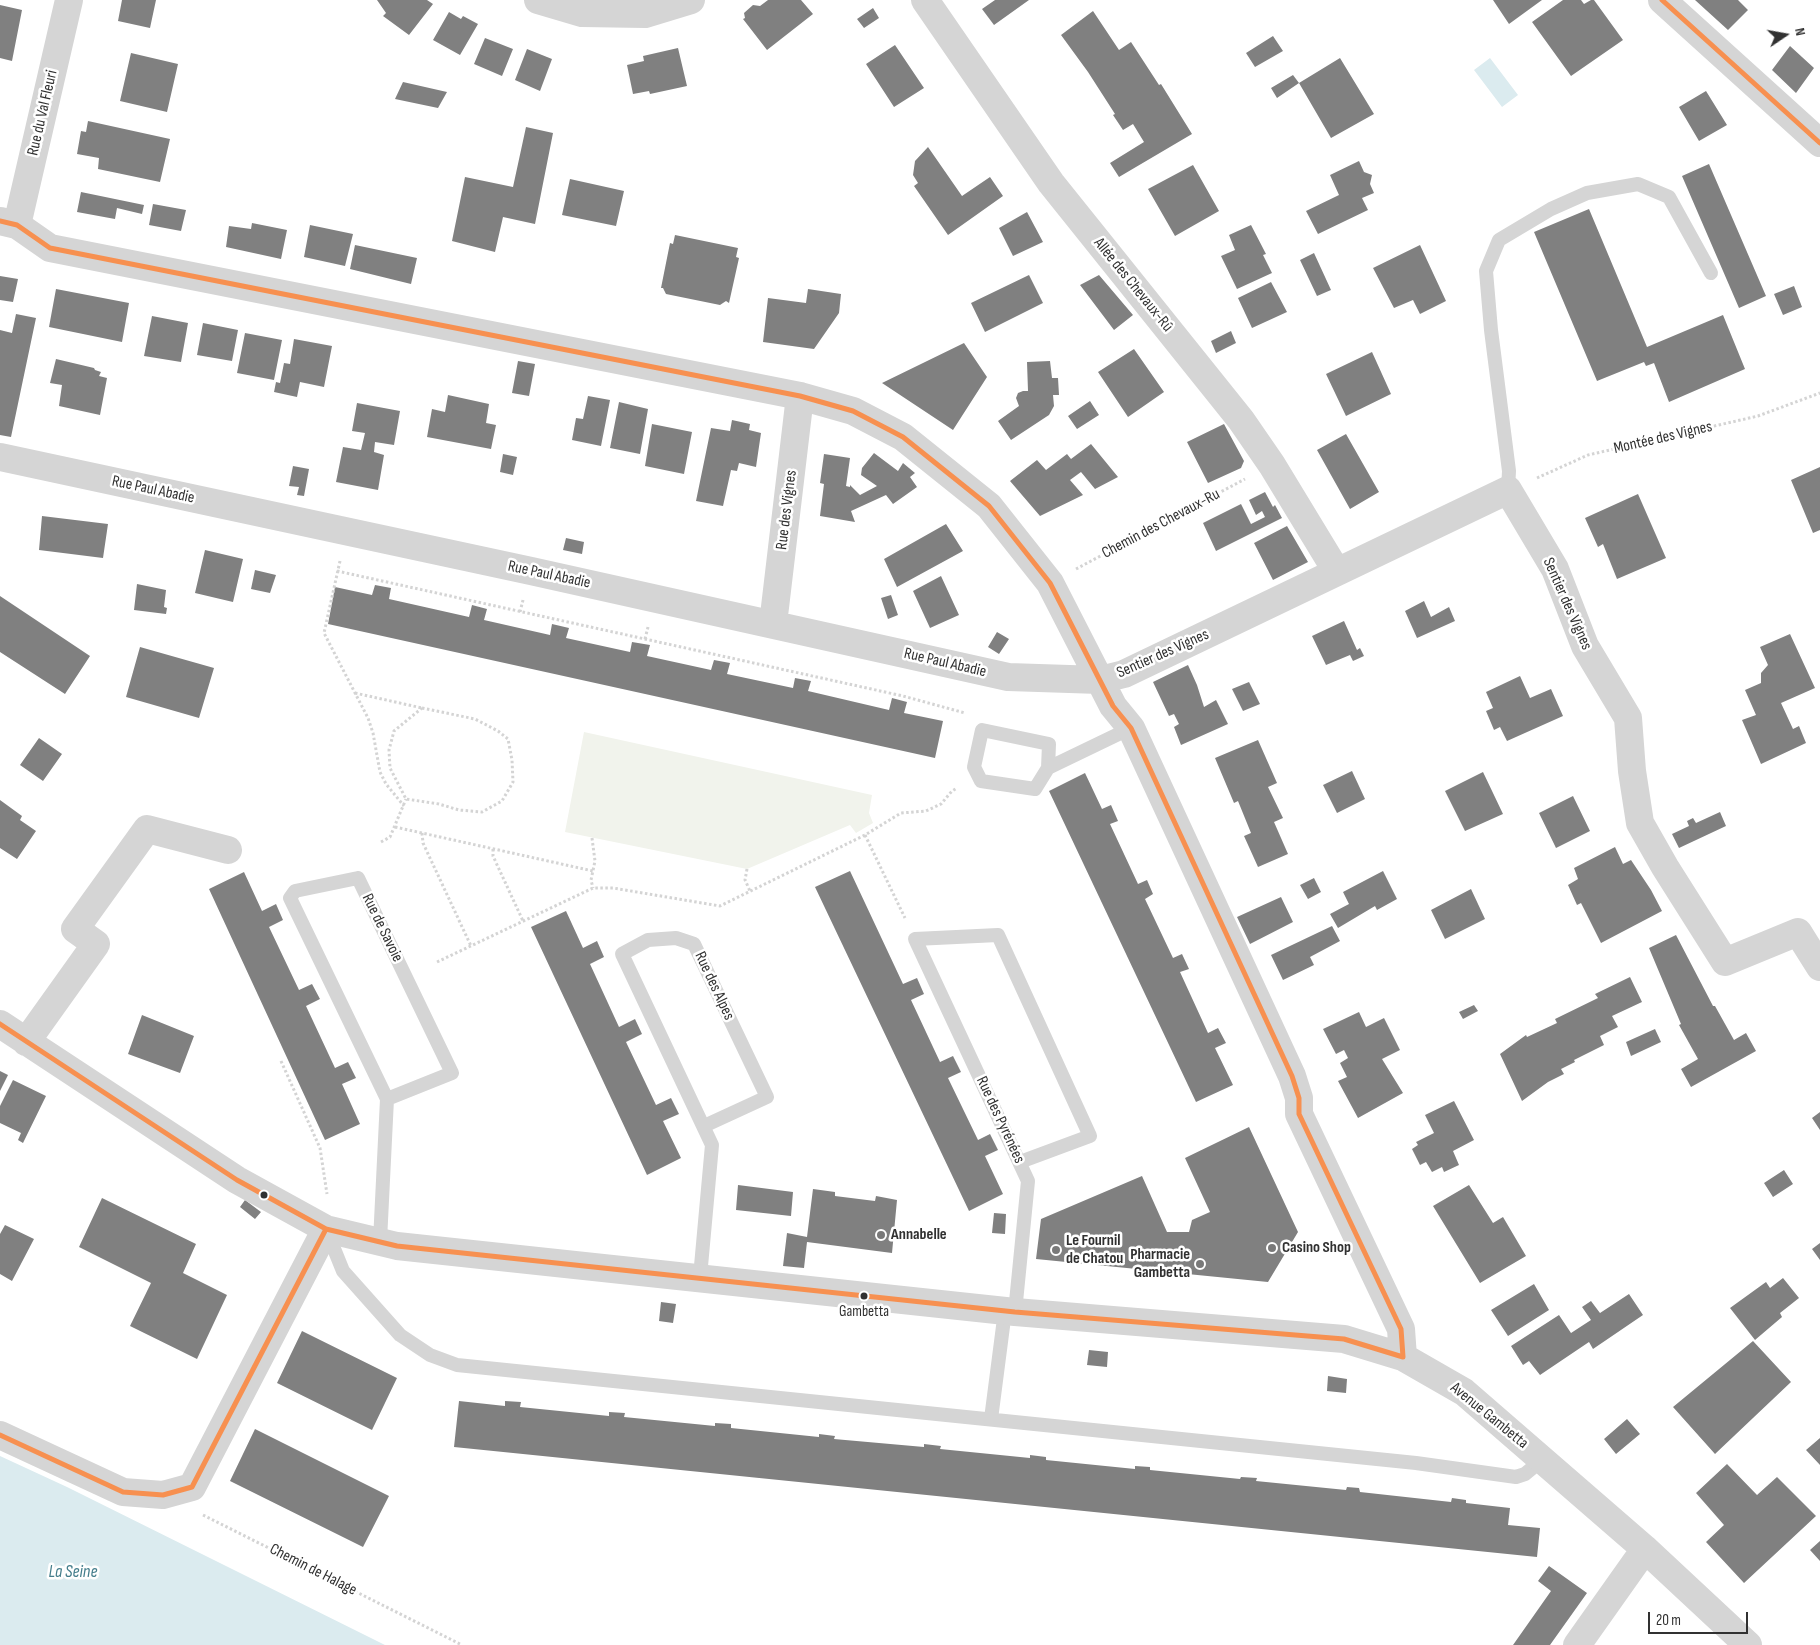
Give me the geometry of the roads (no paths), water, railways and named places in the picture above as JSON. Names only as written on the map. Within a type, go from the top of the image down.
[{"type":"street","name":"Rue du Val Fleuri","points":[[8,223],[69,0]]},
{"type":"street","points":[[538,0],[582,13],[646,14],[691,0]]},
{"type":"street","name":"Allée des Chevaux-Rû","points":[[926,0],[1051,183],[1241,420],[1272,465],[1337,572]]},
{"type":"street","points":[[1662,0],[1820,143]]},
{"type":"street","points":[[8,223],[50,248],[800,396],[853,411],[903,437],[989,506],[1050,583],[1114,706],[1131,728],[1292,1076],[1299,1098],[1299,1114],[1401,1329],[1403,1357]]},
{"type":"street","name":"Rue des Vignes","points":[[773,624],[800,396]]},
{"type":"street","name":"Rue Paul Abadie","points":[[0,457],[773,624],[1008,677],[1100,680]]},
{"type":"street","name":"Sentier des Vignes","points":[[1100,680],[1124,674],[1508,490],[1555,569],[1585,646],[1628,718],[1632,771],[1640,823],[1665,867],[1725,962],[1798,932],[1820,967]]},
{"type":"street","points":[[26,1042],[96,944],[75,929],[148,829],[228,850]]},
{"type":"street","name":"Avenue Gambetta","points":[[0,1024],[237,1180],[326,1228],[380,1242],[397,1246],[1010,1311],[1344,1339],[1403,1357],[1464,1392],[1645,1549],[1748,1645]]},
{"type":"street","points":[[0,1435],[123,1492],[163,1495],[192,1487],[326,1228]]},
{"type":"street","points":[[1577,1645],[1645,1549]]},
{"type":"lane","points":[[1508,490],[1509,472],[1491,330],[1486,272],[1499,240],[1551,208],[1587,193],[1638,184],[1669,197],[1711,274]]},
{"type":"lane","points":[[1048,768],[1049,744],[982,730],[974,767],[981,781],[1035,789],[1048,768],[1131,728]]},
{"type":"lane","name":"Rue de Savoie","points":[[380,1242],[386,1099],[290,898],[295,891],[358,878],[452,1073],[386,1099]]},
{"type":"lane","name":"Rue des Pyrénées","points":[[991,1419],[1010,1311],[1028,1181],[915,939],[998,935],[1090,1136],[1020,1162]]},
{"type":"lane","name":"Rue des Alpes","points":[[700,1277],[712,1144],[622,954],[648,940],[676,938],[694,944],[767,1097],[704,1126]]},
{"type":"lane","points":[[326,1228],[343,1271],[400,1335],[430,1356],[457,1365],[1416,1463],[1516,1477],[1525,1474],[1542,1460]]},
{"type":"water","points":[[1490,58],[1518,95],[1502,107],[1474,70]]},
{"type":"water","name":"La Seine","points":[[0,1456],[67,1487],[385,1645],[0,1645]]},
{"type":"place","name":"Annabelle","points":[[881,1235]]},
{"type":"place","name":"Casino Shop","points":[[1272,1248]]},
{"type":"place","name":"Le Fournil de Chatou","points":[[1056,1250]]},
{"type":"place","name":"Pharmacie Gambetta","points":[[1200,1264]]},
{"type":"place","name":"Gambetta","points":[[864,1296]]}]
